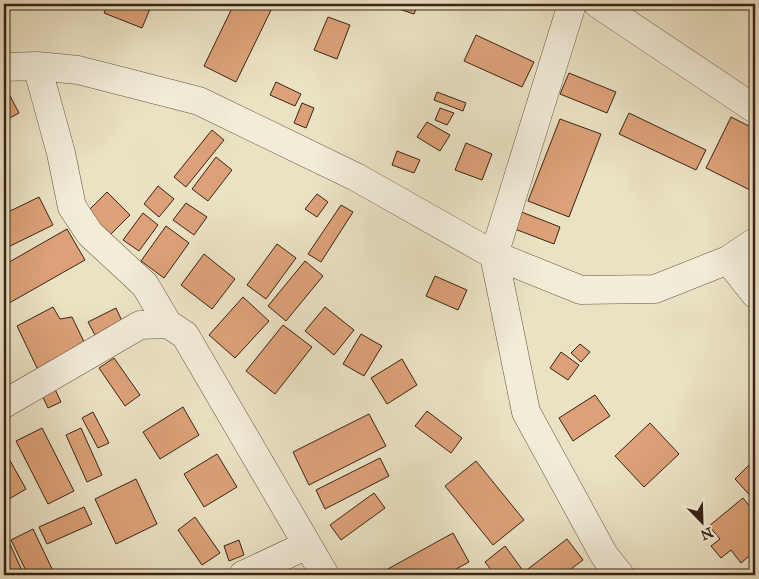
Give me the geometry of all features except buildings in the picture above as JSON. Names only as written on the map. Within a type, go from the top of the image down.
[{"type":"street","points":[[572,4],[494,255],[526,412],[604,555],[620,575]]},
{"type":"street","points":[[598,4],[755,109]]},
{"type":"street","points":[[37,66],[62,153],[72,207],[90,234],[145,285],[168,324],[185,335],[325,575]]},
{"type":"street","points":[[4,67],[37,66],[78,70],[199,101],[356,177],[494,255],[581,290],[655,289],[728,260],[755,242]]},
{"type":"street","points":[[728,260],[755,294]]},
{"type":"street","points":[[4,404],[140,325],[168,324]]},
{"type":"street","points":[[243,575],[308,545]]}]
